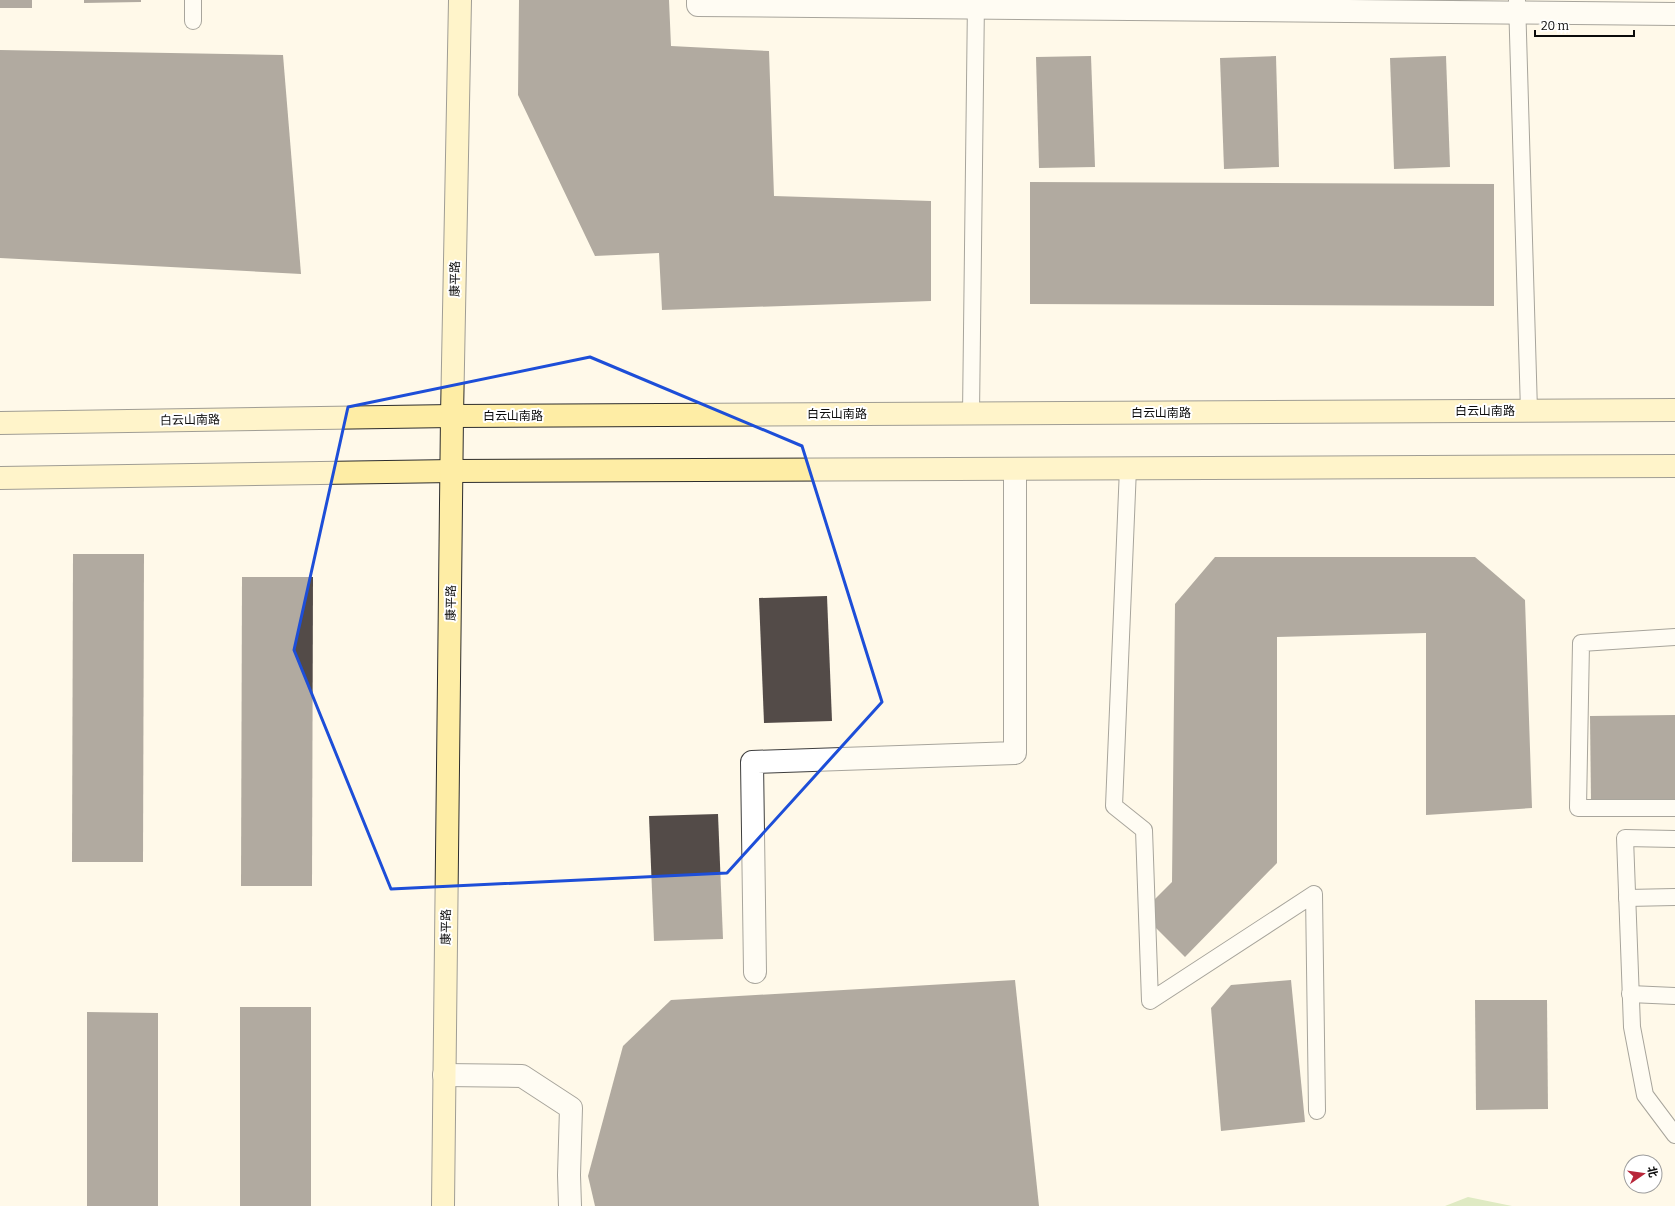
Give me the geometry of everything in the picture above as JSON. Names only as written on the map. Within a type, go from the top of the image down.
[{"type":"main road","name":"康平路","points":[[443,1206],[453,471],[452,416],[460,0]]},
{"type":"main road","name":"白云山南路","points":[[0,423],[452,416],[1675,410]]},
{"type":"main road","points":[[0,478],[453,471],[1675,466]]},
{"type":"street","points":[[698,0],[698,5],[976,4],[1517,6],[1675,14]]},
{"type":"street","points":[[755,972],[752,762],[1015,752],[1015,469]]},
{"type":"street","points":[[444,1075],[522,1076],[571,1108],[569,1175],[570,1206]]},
{"type":"lane","points":[[193,20],[194,0]]},
{"type":"lane","points":[[971,414],[976,4]]},
{"type":"lane","points":[[1517,6],[1529,411]]},
{"type":"lane","points":[[1128,468],[1114,806],[1144,830],[1150,1001],[1314,894],[1317,1111]]},
{"type":"lane","points":[[1675,637],[1581,643],[1578,808],[1675,808]]},
{"type":"lane","points":[[1675,839],[1624,838],[1632,1027],[1645,1096],[1675,1135]]},
{"type":"lane","points":[[1627,898],[1675,897]]},
{"type":"lane","points":[[1630,994],[1675,996]]},
{"type":"highlighted area","points":[[590,357],[802,446],[882,702],[727,873],[391,889],[294,650],[348,407]]},
{"type":"green space","points":[[1468,1197],[1512,1206],[1445,1206]]},
{"type":"building","points":[[0,0],[32,0],[32,8],[0,8]]},
{"type":"building","points":[[84,0],[141,0],[141,2],[84,3]]},
{"type":"building","points":[[519,0],[669,0],[671,46],[769,51],[774,196],[931,201],[931,301],[662,310],[659,253],[595,256],[518,95]]},
{"type":"building","points":[[0,50],[283,55],[301,274],[0,258]]},
{"type":"building","points":[[1091,56],[1095,167],[1039,168],[1036,57]]},
{"type":"building","points":[[1276,56],[1279,167],[1224,169],[1220,58]]},
{"type":"building","points":[[1446,56],[1450,167],[1394,169],[1390,58]]},
{"type":"building","points":[[1030,182],[1494,184],[1494,306],[1030,304]]},
{"type":"building","points":[[73,554],[144,554],[143,862],[72,862]]},
{"type":"building","points":[[1215,557],[1475,557],[1525,600],[1532,808],[1426,815],[1426,633],[1277,637],[1277,863],[1185,957],[1150,922],[1151,903],[1172,882],[1175,604]]},
{"type":"building","points":[[242,577],[313,577],[312,886],[241,886]]},
{"type":"building","points":[[827,596],[832,721],[764,723],[759,598]]},
{"type":"building","points":[[1675,715],[1675,800],[1591,801],[1590,716]]},
{"type":"building","points":[[718,814],[723,939],[654,941],[649,816]]},
{"type":"building","points":[[1015,980],[1039,1206],[595,1206],[588,1176],[623,1046],[671,1000]]},
{"type":"building","points":[[1291,980],[1305,1122],[1221,1131],[1211,1008],[1231,985]]},
{"type":"building","points":[[1475,1000],[1547,1000],[1548,1109],[1476,1110]]},
{"type":"building","points":[[240,1007],[311,1007],[311,1206],[240,1206]]},
{"type":"building","points":[[87,1012],[158,1013],[158,1206],[87,1206]]}]
